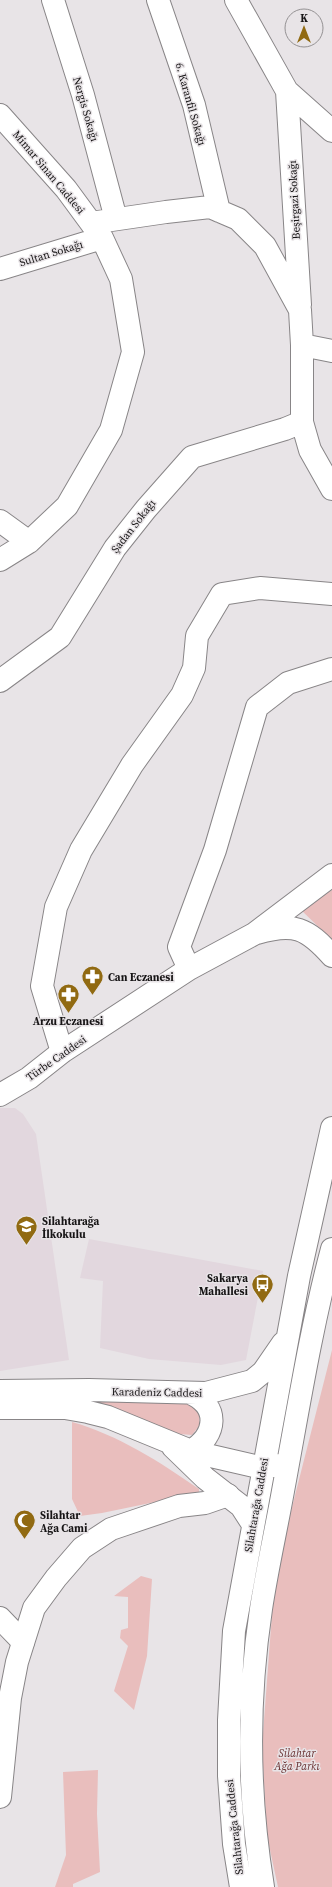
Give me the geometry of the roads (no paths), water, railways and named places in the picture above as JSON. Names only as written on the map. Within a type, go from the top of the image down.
[{"type":"street","name":"Nergis Sokağı","points":[[53,0],[83,95],[116,219]]},
{"type":"street","name":"6. Karanfil Sokağı","points":[[158,0],[194,105],[219,211]]},
{"type":"street","points":[[236,0],[287,91],[332,131]]},
{"type":"street","name":"Beşirgazi Sokağı","points":[[287,91],[302,345],[302,422],[310,450],[332,489]]},
{"type":"street","name":"Mimar Sinan Caddesi","points":[[0,115],[66,189],[97,231],[121,279],[132,352],[111,430],[67,506],[29,542],[0,560]]},
{"type":"street","name":"Sultan Sokağı","points":[[0,269],[97,231],[116,219],[210,207],[238,219],[265,246],[300,310]]},
{"type":"street","points":[[302,345],[332,351]]},
{"type":"street","name":"Şadan Sokağı","points":[[0,681],[60,637],[116,548],[146,509],[192,457],[285,429],[302,422]]},
{"type":"street","points":[[0,521],[29,542]]},
{"type":"street","points":[[62,1052],[42,986],[56,907],[81,850],[132,765],[182,695],[194,668],[196,636],[222,594],[260,588],[332,594]]},
{"type":"street","points":[[189,969],[180,947],[215,850],[257,707],[288,683],[332,669]]},
{"type":"street","points":[[254,934],[278,914],[332,875]]},
{"type":"street","points":[[254,934],[278,927],[300,930],[316,938],[332,956]]},
{"type":"street","name":"Türbe Caddesi","points":[[0,1095],[29,1078],[62,1052],[189,969],[254,934]]},
{"type":"street","name":"Silahtarağa Caddesi","points":[[241,1887],[230,1806],[229,1720],[234,1631],[262,1468],[299,1276],[332,1128]]},
{"type":"street","name":"Silahtarağa Caddesi","points":[[263,1887],[252,1808],[250,1752],[256,1649],[261,1610],[289,1455],[313,1330],[332,1249]]},
{"type":"street","name":"Karadeniz Caddesi","points":[[0,1391],[82,1390],[190,1393],[223,1389],[252,1381],[263,1372],[289,1333]]},
{"type":"street","points":[[190,1393],[199,1397],[204,1402],[209,1411],[212,1422],[212,1430],[207,1438],[200,1446],[192,1451]]},
{"type":"street","points":[[0,1408],[65,1408],[88,1412],[108,1417],[192,1451],[262,1468],[276,1466],[289,1455]]},
{"type":"street","points":[[167,1441],[205,1478],[241,1506],[252,1523]]},
{"type":"street","points":[[0,1798],[1,1768],[10,1698],[17,1662],[34,1608],[56,1578],[82,1548],[111,1529],[180,1506],[205,1503],[228,1495]]},
{"type":"street","points":[[0,1618],[23,1642]]},
{"type":"street","points":[[0,1668],[23,1642]]},
{"type":"place","name":"Can Eczanesi","points":[[92,996]]},
{"type":"place","name":"Arzu Eczanesi","points":[[68,1014]]},
{"type":"place","name":"Silahtarağa İlkokulu","points":[[26,1246]]},
{"type":"place","name":"Sakarya Mahallesi","points":[[263,1304]]},
{"type":"place","name":"Silahtar Ağa Cami","points":[[24,1540]]},
{"type":"park label","name":"Silahtar Ağa Parkı","points":[[297,1759]]}]
